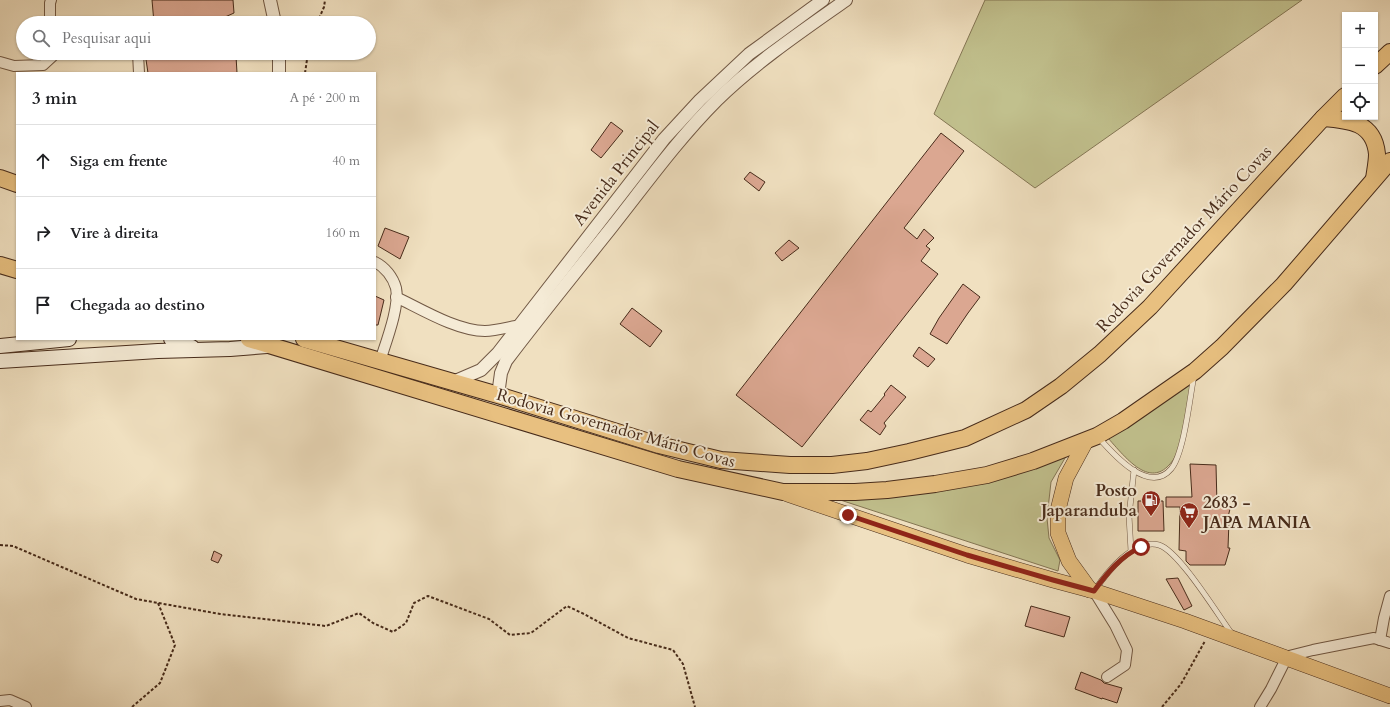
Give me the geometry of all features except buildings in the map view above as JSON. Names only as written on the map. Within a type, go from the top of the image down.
[{"type":"highway","points":[[1378,63],[1390,52]]},
{"type":"highway","name":"Rodovia Governador Mário Covas","points":[[307,340],[498,395],[659,445],[721,460],[790,465],[832,465],[874,459],[965,438],[1026,410],[1061,386],[1100,354],[1150,307],[1342,99]]},
{"type":"highway","points":[[1323,118],[1342,119],[1354,122],[1365,128],[1375,144],[1377,155],[1374,179]]},
{"type":"highway","name":"Rodovia Governador Mário Covas","points":[[252,340],[678,469],[783,492],[856,492],[936,484],[987,475],[1033,461],[1091,438],[1123,421],[1195,371],[1246,323],[1284,284],[1390,161]]},
{"type":"highway","points":[[0,178],[16,184]]},
{"type":"highway","points":[[0,265],[16,270]]},
{"type":"main road","points":[[0,346],[59,340]]},
{"type":"main road","points":[[174,340],[200,350]]},
{"type":"main road","points":[[0,361],[150,351],[230,349],[270,345]]},
{"type":"main road","points":[[1091,438],[1066,478],[1058,510],[1058,534],[1069,561],[1092,590]]},
{"type":"main road","points":[[783,492],[967,555],[1092,590],[1210,630],[1390,696]]},
{"type":"street","points":[[50,16],[51,0]]},
{"type":"street","points":[[270,0],[273,16]]},
{"type":"street","name":"Avenida Principal","points":[[498,395],[503,367],[514,350],[529,321],[664,139],[683,117],[749,54],[823,0]]},
{"type":"street","name":"Avenida Principal","points":[[453,382],[481,370],[529,321],[659,166],[718,100],[786,42],[846,0]]},
{"type":"street","points":[[0,62],[14,66],[43,65],[48,60]]},
{"type":"street","points":[[138,60],[139,72]]},
{"type":"street","points":[[278,60],[278,72]]},
{"type":"street","points":[[376,262],[383,266],[396,288],[393,319],[380,361]]},
{"type":"street","points":[[396,297],[451,323],[470,330],[486,331],[529,321]]},
{"type":"street","points":[[1092,590],[1114,625],[1127,650],[1125,664],[1107,677]]},
{"type":"street","points":[[1260,707],[1271,689],[1284,658],[1312,650],[1374,638],[1385,642],[1384,618],[1390,596]]},
{"type":"street","points":[[0,701],[10,700],[26,707]]},
{"type":"lane","points":[[1091,438],[1143,476],[1154,478],[1163,476],[1171,469],[1178,455],[1183,439],[1195,371]]},
{"type":"lane","points":[[1131,552],[1129,516],[1134,470]]},
{"type":"lane","points":[[1092,590],[1106,574],[1131,552],[1148,544],[1159,545],[1179,560],[1237,641]]},
{"type":"path","points":[[320,16],[325,0]]},
{"type":"path","points":[[305,72],[307,60]]},
{"type":"path","points":[[0,545],[14,546],[136,599],[220,614],[326,626],[359,613],[374,623],[393,632],[406,623],[414,603],[428,596],[489,619],[510,634],[531,634],[552,616],[567,606],[628,638],[673,650],[683,664],[695,707]]},
{"type":"path","points":[[132,707],[160,683],[175,645],[158,603]]},
{"type":"path","points":[[1162,707],[1181,684],[1210,630]]},
{"type":"shaded area","points":[[985,0],[1302,0],[1035,188],[934,114]]},
{"type":"shaded area","points":[[1193,378],[1179,450],[1170,464],[1161,471],[1152,473],[1143,471],[1125,457],[1108,438]]},
{"type":"shaded area","points":[[1068,453],[1051,482],[1047,518],[1049,538],[1060,560],[1058,571],[825,495],[888,497]]},
{"type":"place","name":"Posto Japaranduba","points":[[1151,517]]},
{"type":"place","name":"2683 - JAPA MANIA","points":[[1189,529]]},
{"type":"route","points":[[848,515],[967,555],[1094,591],[1106,574],[1117,563],[1131,552],[1141,547]]}]
